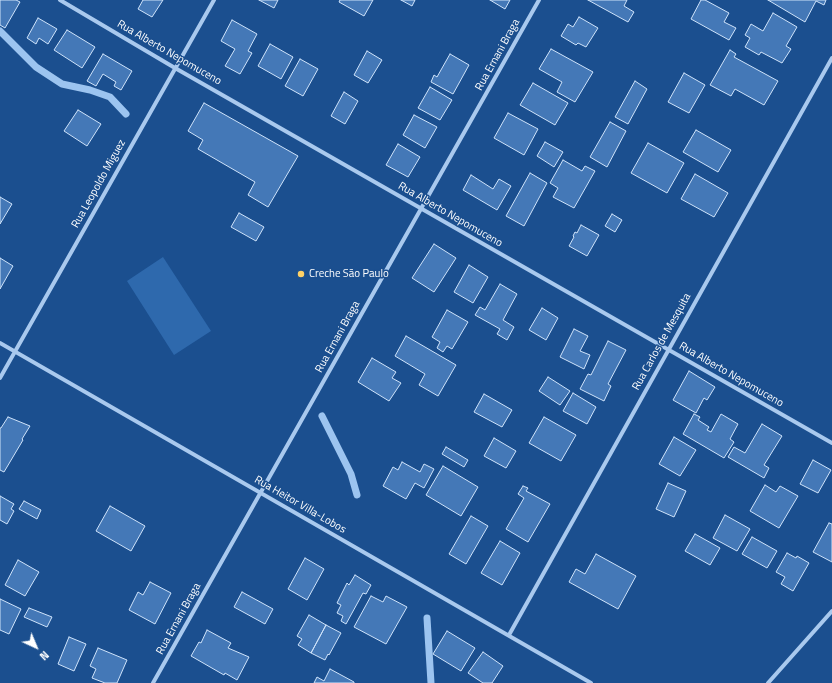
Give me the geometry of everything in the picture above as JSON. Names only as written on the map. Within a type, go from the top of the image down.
[{"type":"street","name":"Rua Alberto Nepomuceno","points":[[60,0],[175,68],[832,443]]},
{"type":"street","name":"Rua Leopoldo Miguez","points":[[0,378],[214,0]]},
{"type":"street","name":"Rua Ernani Braga","points":[[153,683],[539,0]]},
{"type":"street","name":"Rua Carlos de Mesquita","points":[[509,635],[832,58]]},
{"type":"street","name":"Rua Heitor Villa-Lobos","points":[[0,343],[592,683]]},
{"type":"street","points":[[768,683],[832,611]]},
{"type":"shaded area","points":[[163,257],[211,331],[174,355],[127,281]]},
{"type":"building","points":[[0,0],[16,0],[20,2],[5,28],[0,25]]},
{"type":"building","points":[[143,0],[163,0],[152,17],[138,9]]},
{"type":"building","points":[[259,0],[278,0],[274,8]]},
{"type":"building","points":[[340,0],[373,0],[364,16],[339,2]]},
{"type":"building","points":[[401,0],[415,0],[412,6]]},
{"type":"building","points":[[490,0],[510,0],[505,9]]},
{"type":"building","points":[[588,0],[627,0],[624,6],[634,12],[628,22]]},
{"type":"building","points":[[701,0],[705,0],[729,13],[724,22],[736,28],[729,40],[691,19]]},
{"type":"building","points":[[768,0],[826,0],[824,5],[816,1],[805,22]]},
{"type":"building","points":[[773,13],[797,27],[786,46],[791,49],[782,63],[761,52],[759,55],[745,47],[750,38],[745,35],[751,24],[763,31]]},
{"type":"building","points":[[579,17],[598,28],[586,47],[578,43],[576,45],[561,36],[568,24],[573,27]]},
{"type":"building","points":[[38,18],[57,29],[48,44],[39,38],[36,44],[27,38]]},
{"type":"building","points":[[232,20],[257,34],[248,51],[252,53],[240,74],[225,66],[235,49],[221,41]]},
{"type":"building","points":[[67,30],[95,47],[82,68],[54,50]]},
{"type":"building","points":[[270,44],[293,57],[281,79],[258,66]]},
{"type":"building","points":[[551,49],[593,72],[575,102],[557,92],[562,82],[539,69]]},
{"type":"building","points":[[730,50],[736,54],[734,57],[778,81],[764,105],[735,89],[731,96],[710,85]]},
{"type":"building","points":[[367,51],[382,60],[368,83],[354,75]]},
{"type":"building","points":[[103,54],[132,71],[121,90],[114,86],[116,82],[103,74],[96,86],[87,81]]},
{"type":"building","points":[[450,54],[469,65],[453,94],[431,82],[434,75],[437,77]]},
{"type":"building","points":[[300,59],[318,69],[303,96],[285,86]]},
{"type":"building","points":[[684,73],[705,85],[689,113],[668,102]]},
{"type":"building","points":[[635,81],[647,89],[628,124],[615,117]]},
{"type":"building","points":[[533,83],[568,103],[555,125],[520,105]]},
{"type":"building","points":[[430,87],[452,100],[440,120],[418,108]]},
{"type":"building","points":[[344,92],[358,101],[345,124],[331,116]]},
{"type":"building","points":[[204,103],[298,156],[268,207],[248,195],[255,182],[198,149],[203,140],[188,131]]},
{"type":"building","points":[[78,110],[101,124],[87,146],[64,131]]},
{"type":"building","points":[[508,113],[538,129],[524,155],[494,138]]},
{"type":"building","points":[[414,115],[437,127],[425,148],[403,135]]},
{"type":"building","points":[[610,122],[626,131],[607,167],[590,157]]},
{"type":"building","points":[[696,130],[731,150],[718,172],[683,152]]},
{"type":"building","points":[[545,142],[563,152],[554,167],[537,156]]},
{"type":"building","points":[[648,143],[684,163],[667,193],[631,173]]},
{"type":"building","points":[[398,144],[420,157],[408,177],[386,165]]},
{"type":"building","points":[[563,160],[582,171],[585,166],[595,171],[574,208],[553,197],[558,188],[550,183]]},
{"type":"building","points":[[530,173],[547,183],[524,226],[506,216]]},
{"type":"building","points":[[695,174],[728,193],[714,217],[681,199]]},
{"type":"building","points":[[471,175],[493,189],[499,179],[511,186],[497,210],[463,190]]},
{"type":"building","points":[[0,197],[12,204],[0,224]]},
{"type":"building","points":[[239,213],[264,227],[256,241],[231,227]]},
{"type":"building","points":[[612,214],[622,220],[615,232],[605,226]]},
{"type":"building","points":[[581,225],[599,235],[587,256],[569,246],[575,232],[577,233]]},
{"type":"building","points":[[434,244],[456,258],[434,292],[412,278]]},
{"type":"building","points":[[0,258],[13,266],[0,289]]},
{"type":"building","points":[[469,265],[488,277],[473,303],[454,292]]},
{"type":"building","points":[[500,284],[517,294],[503,320],[514,327],[507,340],[497,334],[500,329],[475,315],[480,307],[485,310]]},
{"type":"building","points":[[542,308],[558,318],[546,340],[529,330]]},
{"type":"building","points":[[447,310],[468,322],[452,349],[447,346],[443,352],[437,348],[440,342],[432,337]]},
{"type":"building","points":[[574,329],[588,336],[580,351],[590,355],[584,369],[560,357]]},
{"type":"building","points":[[406,336],[456,365],[438,396],[419,385],[425,374],[395,356]]},
{"type":"building","points":[[608,341],[626,350],[608,384],[611,386],[604,401],[580,389],[588,374],[591,375]]},
{"type":"building","points":[[372,358],[396,372],[392,378],[401,383],[389,401],[358,382]]},
{"type":"building","points":[[689,371],[715,387],[707,400],[704,398],[696,413],[673,400]]},
{"type":"building","points":[[548,377],[570,391],[560,405],[539,391]]},
{"type":"building","points":[[573,393],[596,407],[587,424],[563,411]]},
{"type":"building","points":[[484,394],[512,410],[502,427],[474,412]]},
{"type":"building","points":[[694,414],[700,417],[698,420],[709,427],[707,430],[711,432],[721,414],[738,424],[730,439],[734,442],[724,458],[683,434]]},
{"type":"building","points":[[8,417],[30,426],[4,472],[0,470],[0,428]]},
{"type":"building","points":[[544,417],[576,435],[561,461],[529,443]]},
{"type":"building","points":[[762,424],[782,436],[764,465],[769,468],[764,478],[728,457],[734,447],[745,453]]},
{"type":"building","points":[[674,437],[696,450],[680,476],[659,464]]},
{"type":"building","points":[[494,438],[516,451],[506,468],[484,456]]},
{"type":"building","points":[[446,447],[468,460],[464,467],[442,454]]},
{"type":"building","points":[[813,460],[831,470],[818,493],[800,484]]},
{"type":"building","points":[[402,462],[420,472],[424,464],[434,469],[424,488],[415,483],[406,499],[383,486],[393,467],[398,470]]},
{"type":"building","points":[[443,466],[478,487],[461,516],[426,495]]},
{"type":"building","points":[[668,483],[686,491],[674,517],[656,509]]},
{"type":"building","points":[[765,485],[776,492],[780,486],[798,496],[779,528],[750,511]]},
{"type":"building","points":[[523,486],[528,488],[526,491],[550,504],[528,542],[506,529],[524,498],[518,494]]},
{"type":"building","points":[[0,496],[14,504],[11,509],[14,511],[7,524],[0,520]]},
{"type":"building","points":[[24,501],[41,510],[37,519],[19,509]]},
{"type":"building","points":[[110,506],[145,526],[131,551],[96,531]]},
{"type":"building","points":[[725,515],[750,529],[737,551],[713,538]]},
{"type":"building","points":[[471,516],[488,526],[466,564],[449,554]]},
{"type":"building","points":[[829,523],[832,524],[832,562],[813,552]]},
{"type":"building","points":[[695,534],[720,548],[710,565],[685,551]]},
{"type":"building","points":[[752,537],[777,551],[767,568],[742,554]]},
{"type":"building","points":[[500,541],[520,553],[502,585],[481,573]]},
{"type":"building","points":[[787,553],[796,558],[797,556],[809,563],[793,591],[781,584],[785,577],[776,572]]},
{"type":"building","points":[[596,554],[636,576],[618,609],[569,582],[576,569],[585,574]]},
{"type":"building","points":[[305,558],[324,569],[307,600],[288,589]]},
{"type":"building","points":[[18,560],[39,572],[25,596],[5,585]]},
{"type":"building","points":[[355,575],[371,585],[366,594],[363,593],[346,624],[341,621],[343,616],[337,613],[341,605],[337,603],[347,583],[349,585]]},
{"type":"building","points":[[150,582],[171,593],[155,624],[129,610],[138,592],[143,595]]},
{"type":"building","points":[[242,592],[273,609],[265,624],[234,607]]},
{"type":"building","points":[[371,596],[383,602],[386,596],[407,607],[386,644],[354,627]]},
{"type":"building","points":[[0,599],[21,609],[9,634],[0,630]]},
{"type":"building","points":[[29,608],[52,617],[47,627],[24,617]]},
{"type":"building","points":[[309,615],[326,625],[311,653],[298,645],[302,639],[297,636]]},
{"type":"building","points":[[326,625],[341,633],[325,660],[311,653]]},
{"type":"building","points":[[207,630],[231,643],[228,648],[249,657],[237,680],[225,673],[224,675],[191,656],[199,642],[201,643]]},
{"type":"building","points":[[447,631],[475,648],[461,671],[433,654]]},
{"type":"building","points":[[69,637],[86,644],[74,671],[58,664]]},
{"type":"building","points":[[98,648],[127,660],[117,683],[105,683],[92,678],[96,669],[90,666]]},
{"type":"building","points":[[483,652],[503,666],[492,683],[483,683],[468,673]]},
{"type":"building","points":[[330,669],[354,683],[314,683],[317,677],[324,681]]},
{"type":"waterway","points":[[0,31],[36,67],[62,84],[90,90],[110,97],[126,114]]},
{"type":"waterway","points":[[322,416],[351,474],[357,495]]},
{"type":"waterway","points":[[427,618],[431,683]]},
{"type":"place","name":"Creche São Paulo","points":[[301,274]]}]
